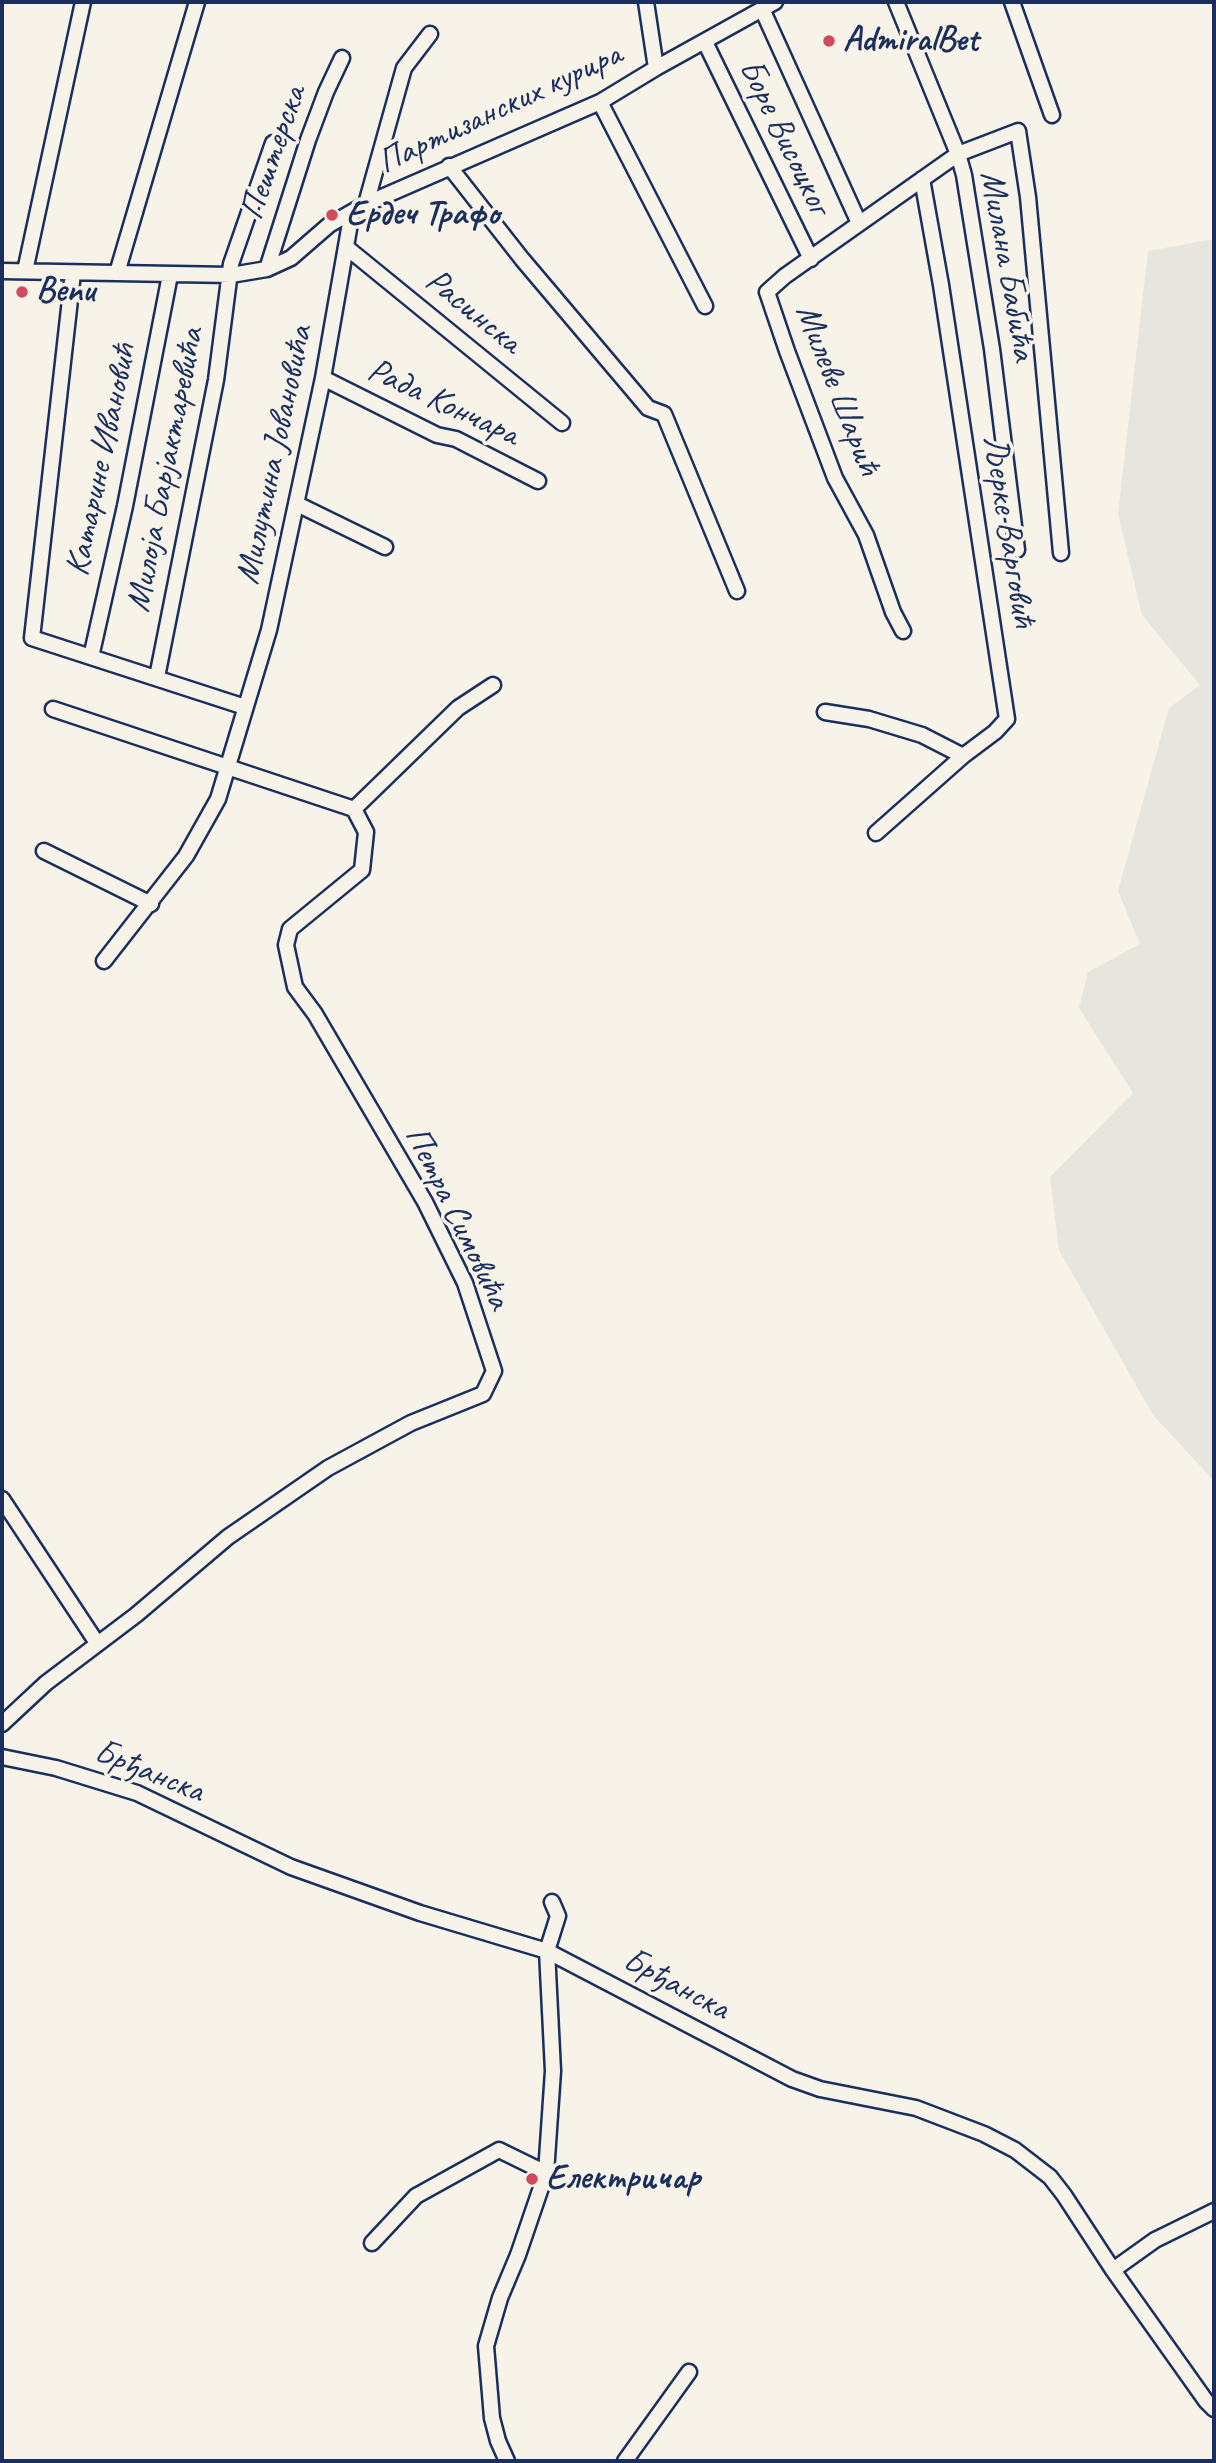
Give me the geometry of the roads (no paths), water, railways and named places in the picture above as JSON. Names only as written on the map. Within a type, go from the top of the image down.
[{"type":"street","points":[[25,271],[83,2]]},
{"type":"street","points":[[117,273],[197,2]]},
{"type":"street","points":[[646,2],[656,68]]},
{"type":"street","name":"Милана Бабића","points":[[896,2],[964,175],[992,349],[1017,550]]},
{"type":"street","points":[[1012,2],[1052,114]]},
{"type":"street","points":[[769,5],[859,223]]},
{"type":"street","name":"Партизанских курира","points":[[2,271],[231,275],[267,269],[291,258],[330,225],[366,204],[600,102],[769,5]]},
{"type":"street","points":[[366,204],[404,68],[430,34]]},
{"type":"street","name":"Боре Висоцког","points":[[705,42],[811,258]]},
{"type":"street","name":"Пештерска","points":[[267,269],[308,140],[342,58]]},
{"type":"street","points":[[600,102],[705,306]]},
{"type":"street","name":"Милеве Шарић","points":[[903,631],[893,612],[866,535],[835,478],[767,292],[785,275],[958,154],[1018,131],[1029,210],[1061,553]]},
{"type":"street","name":"Милоја Барјактаревића","points":[[157,677],[216,380],[231,264],[273,143]]},
{"type":"street","points":[[449,166],[522,260],[648,408],[664,414],[737,591]]},
{"type":"street","name":"Љерке Варговић","points":[[876,833],[1007,719],[922,179]]},
{"type":"street","name":"Милутина Јовановића","points":[[104,961],[186,856],[218,799],[269,630],[323,378],[352,212]]},
{"type":"street","name":"Расинска","points":[[346,247],[562,423]]},
{"type":"street","points":[[73,273],[32,638],[245,707]]},
{"type":"street","name":"Катарине Ивановић","points":[[91,657],[125,506],[170,275]]},
{"type":"street","name":"Рада Кончара","points":[[323,378],[437,435],[456,439],[538,481]]},
{"type":"street","points":[[297,504],[385,547]]},
{"type":"street","points":[[53,709],[354,809],[458,708],[493,685]]},
{"type":"street","points":[[825,712],[869,719],[922,735],[963,756]]},
{"type":"street","name":"Петра Симовића","points":[[2,1724],[46,1683],[136,1615],[228,1537],[340,1462],[411,1423],[483,1394],[494,1371],[465,1283],[425,1202],[315,1014],[295,987],[286,945],[290,929],[362,870],[366,832],[354,809]]},
{"type":"street","points":[[44,851],[150,904]]},
{"type":"street","points":[[2,1499],[97,1643]]},
{"type":"street","name":"Брђанска","points":[[2,1757],[56,1768],[136,1793],[291,1867],[420,1913],[547,1951],[792,2079],[820,2089],[916,2108],[984,2134],[1014,2150],[1050,2177],[1064,2195],[1113,2270],[1214,2409]]},
{"type":"street","points":[[507,2461],[492,2418],[486,2346],[500,2298],[518,2255],[545,2173],[553,2071],[547,1951],[558,1916],[552,1902]]},
{"type":"street","points":[[372,2243],[416,2196],[499,2150],[545,2173]]},
{"type":"street","points":[[1113,2270],[1155,2241],[1214,2211]]},
{"type":"street","points":[[625,2461],[689,2372]]},
{"type":"place","name":"AdmiralBet","points":[[829,41]]},
{"type":"place","name":"Ердеч Трафо","points":[[332,215]]},
{"type":"place","name":"Benu","points":[[22,292]]},
{"type":"place","name":"Електричар","points":[[532,2179]]}]
